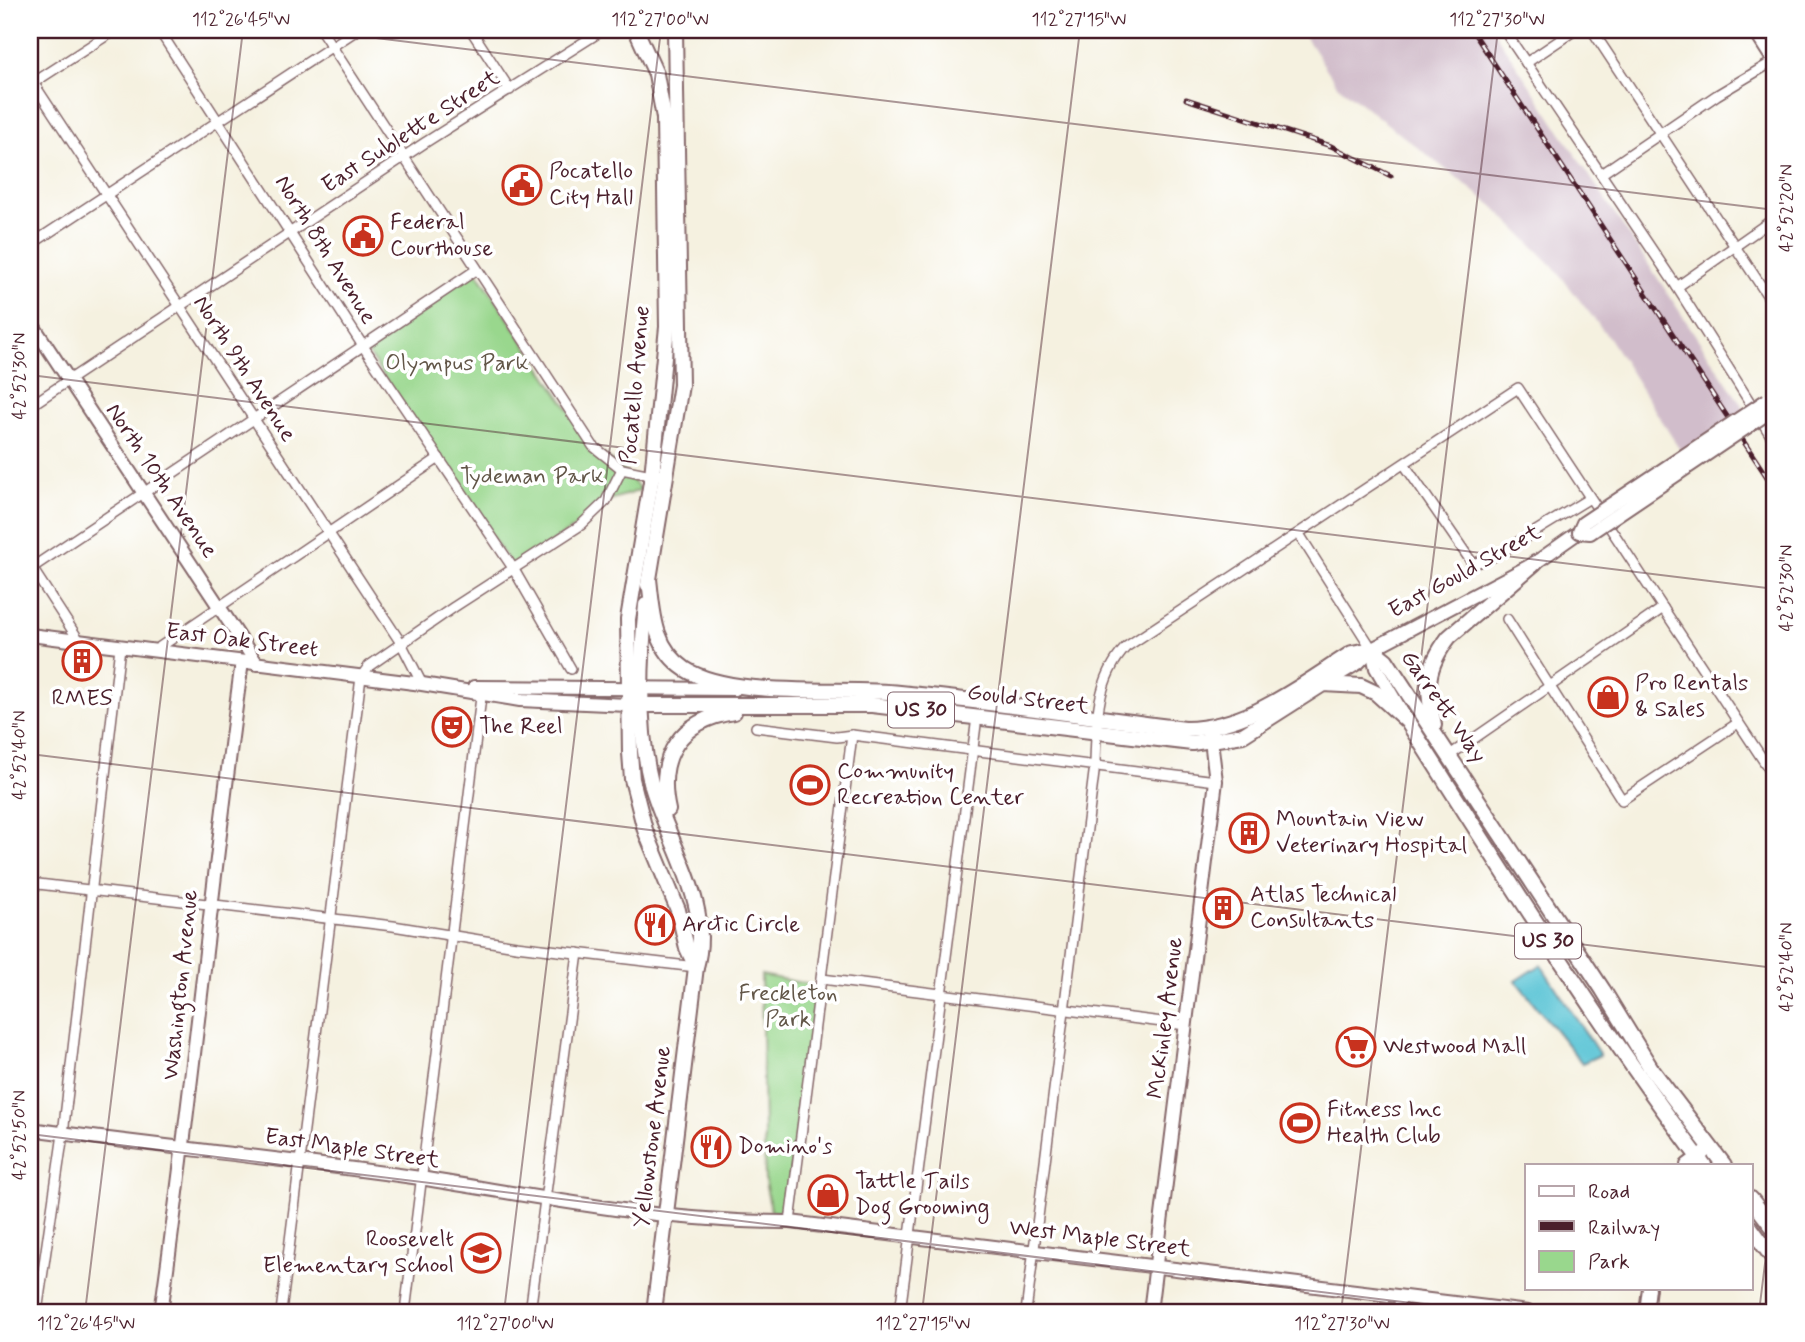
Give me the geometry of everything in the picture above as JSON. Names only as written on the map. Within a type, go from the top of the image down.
[{"type":"main road","name":"Pocatello Avenue","points":[[635,690],[643,638],[659,477],[666,352],[664,118],[656,74],[636,30]]},
{"type":"main road","name":"Pocatello Avenue","points":[[636,705],[628,620],[659,477],[677,415],[681,368],[675,30]]},
{"type":"main road","points":[[1434,733],[1427,694],[1432,664],[1449,638],[1535,563]]},
{"type":"main road","name":"US 30","points":[[649,579],[655,628],[673,660],[701,676],[772,690]]},
{"type":"main road","name":"Garrett Way","points":[[1371,649],[1386,660],[1652,1070],[1723,1164]]},
{"type":"main road","name":"East Gould Street","points":[[1211,735],[1352,653],[1371,649]]},
{"type":"main road","name":"US 30","points":[[1324,684],[1361,686],[1376,693],[1407,721]]},
{"type":"main road","name":"East Gould Street","points":[[1211,735],[1252,730],[1324,684]]},
{"type":"main road","name":"Gould Street","points":[[772,690],[897,692],[1097,725]]},
{"type":"main road","points":[[675,845],[664,783],[667,762],[682,735],[697,723],[720,714],[798,704]]},
{"type":"main road","name":"Gould Street","points":[[636,705],[872,705],[977,717],[1185,729],[1211,735]]},
{"type":"main road","name":"Yellowstone Avenue","points":[[636,705],[651,781],[698,912],[702,946],[696,968],[654,1312]]},
{"type":"main road","name":"Yellowstone Avenue","points":[[636,705],[630,753],[638,806],[696,968]]},
{"type":"main road","name":"Garrett Way","points":[[1407,721],[1584,998],[1696,1162]]},
{"type":"main road","points":[[1752,1200],[1775,1230]]},
{"type":"main road","points":[[1752,1229],[1775,1261]]},
{"type":"street","points":[[31,82],[115,30]]},
{"type":"street","name":"North 8th Avenue","points":[[159,30],[363,346],[513,568],[571,669]]},
{"type":"street","points":[[321,30],[593,446],[622,469],[659,477]]},
{"type":"street","points":[[30,245],[357,30]]},
{"type":"street","points":[[471,30],[510,90]]},
{"type":"street","name":"East Sublette Street","points":[[30,406],[405,157],[603,30]]},
{"type":"street","points":[[1504,30],[1677,287],[1775,442]]},
{"type":"street","points":[[1526,63],[1575,30]]},
{"type":"street","points":[[1592,30],[1775,307]]},
{"type":"street","points":[[1601,174],[1775,61],[1754,30]]},
{"type":"street","name":"North 9th Avenue","points":[[31,82],[401,643],[422,684]]},
{"type":"street","points":[[1677,287],[1775,218]]},
{"type":"street","points":[[80,642],[30,567],[476,270]]},
{"type":"street","name":"North 10th Avenue","points":[[30,321],[257,664]]},
{"type":"street","points":[[1026,1312],[1095,765],[1101,692],[1112,662],[1126,647],[1518,388],[1775,778]]},
{"type":"street","name":"East Gould Street","points":[[1324,684],[1358,663],[1371,649],[1535,563],[1579,532],[1583,523],[1773,403]]},
{"type":"street","points":[[153,651],[439,457]]},
{"type":"street","points":[[1404,464],[1473,564],[1495,556],[1590,498]]},
{"type":"street","points":[[281,1312],[361,677],[369,666],[401,643],[596,513],[622,469]]},
{"type":"street","points":[[1298,534],[1371,649]]},
{"type":"street","points":[[1450,755],[1663,608]]},
{"type":"street","points":[[1507,619],[1622,800],[1738,723]]},
{"type":"street","name":"East Oak Street","points":[[30,635],[482,690],[635,690]]},
{"type":"street","points":[[37,1312],[63,1134],[120,647]]},
{"type":"street","name":"Garrett Way","points":[[1371,649],[1376,668],[1407,721]]},
{"type":"street","name":"Washington Avenue","points":[[161,1312],[184,1148],[242,662]]},
{"type":"street","points":[[405,1312],[482,690]]},
{"type":"street","name":"East Oak Street","points":[[482,690],[531,701],[636,705]]},
{"type":"street","name":"Gould Street","points":[[635,690],[772,690]]},
{"type":"street","points":[[900,1312],[977,717]]},
{"type":"street","points":[[755,727],[837,737],[852,735],[1216,780]]},
{"type":"street","points":[[790,1222],[852,735]]},
{"type":"street","name":"McKinley Avenue","points":[[1150,1312],[1216,780],[1211,735]]},
{"type":"street","points":[[30,883],[212,904],[696,968]]},
{"type":"street","points":[[530,1312],[578,954]]},
{"type":"street","points":[[822,979],[1186,1026]]},
{"type":"street","name":"East Maple Street","points":[[30,1129],[667,1213]]},
{"type":"street","points":[[1696,1162],[1710,1148]]},
{"type":"street","name":"West Maple Street","points":[[667,1213],[754,1222],[790,1222],[1528,1312]]},
{"type":"street","points":[[1646,1312],[1649,1290]]},
{"type":"street","points":[[1398,1312],[1400,1297]]},
{"type":"shaded area","points":[[1301,30],[1493,30],[1747,413],[1684,456],[1609,338],[1553,266],[1493,206],[1337,85]]},
{"type":"green space","points":[[476,270],[593,446],[622,469],[641,490],[606,501],[596,513],[513,568],[363,346]]},
{"type":"green space","name":"Freckleton Park","points":[[761,975],[817,986],[785,1212],[771,1211],[765,1182]]},
{"type":"water","points":[[1541,965],[1600,1055],[1582,1063],[1516,981]]},
{"type":"railway","points":[[1472,30],[1775,489]]},
{"type":"railway","points":[[1186,99],[1331,146],[1391,176]]},
{"type":"place","name":"Pocatello City Hall","points":[[522,185]]},
{"type":"place","name":"Federal Courthouse","points":[[363,236]]},
{"type":"place","name":"RMES","points":[[82,661]]},
{"type":"place","name":"Pro Rentals & Sales","points":[[1608,697]]},
{"type":"place","name":"The Reel","points":[[452,727]]},
{"type":"place","name":"Community Recreation Center","points":[[810,785]]},
{"type":"place","name":"Mountain View Veterinary Hospital","points":[[1249,833]]},
{"type":"place","name":"Atlas Technical Consultants","points":[[1223,908]]},
{"type":"place","name":"Arctic Circle","points":[[655,925]]},
{"type":"place","name":"Westwood Mall","points":[[1356,1047]]},
{"type":"place","name":"Fitness Inc Health Club","points":[[1300,1123]]},
{"type":"place","name":"Domino's","points":[[711,1147]]},
{"type":"place","name":"Tattle Tails Dog Grooming","points":[[828,1195]]},
{"type":"place","name":"Roosevelt Elementary School","points":[[481,1253]]},
{"type":"park label","name":"Olympus Park","points":[[457,364]]},
{"type":"park label","name":"Tydeman Park","points":[[532,477]]}]
